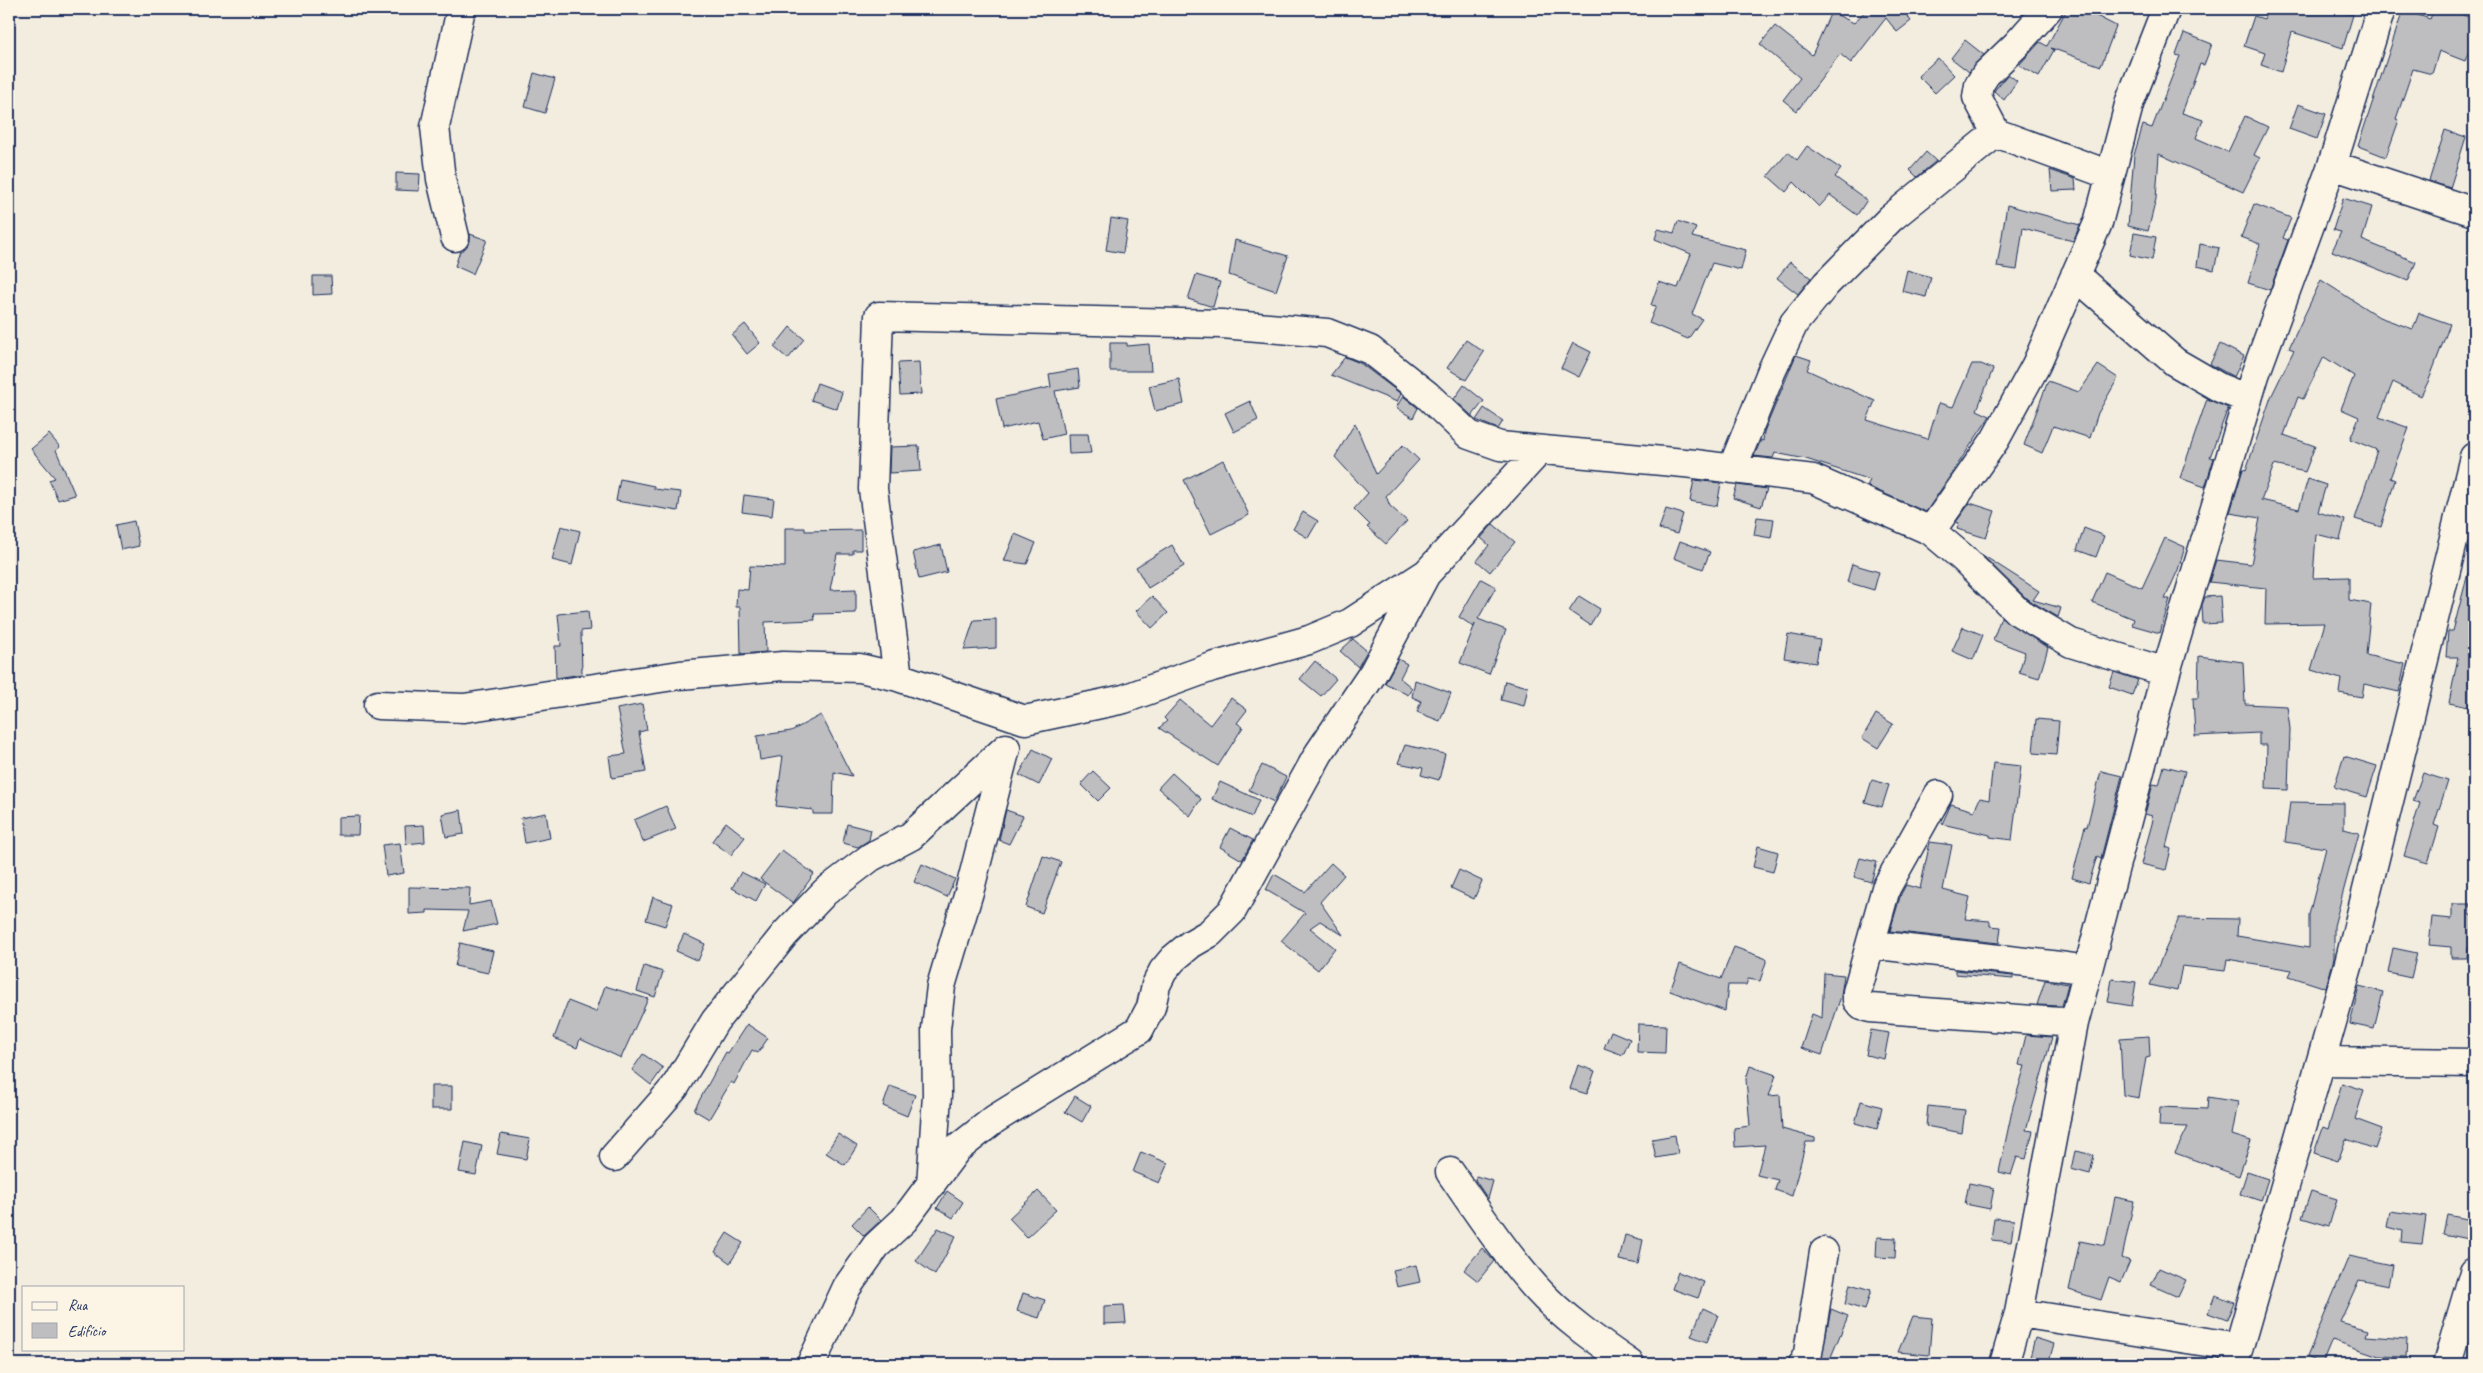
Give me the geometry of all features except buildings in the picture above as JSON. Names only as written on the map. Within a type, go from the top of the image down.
[{"type":"street","points":[[455,237],[441,179],[434,127],[462,9]]},
{"type":"street","points":[[2048,9],[2016,45],[1986,74],[1979,85],[1977,97],[1996,133],[2110,175]]},
{"type":"street","points":[[1931,531],[1995,440],[2036,365],[2098,223],[2130,101],[2166,9]]},
{"type":"street","points":[[2004,1364],[2019,1314],[2074,1023],[2166,672],[2248,399],[2332,165],[2381,9]]},
{"type":"street","points":[[1732,468],[1794,323],[1826,284],[1891,218],[1996,133]]},
{"type":"street","points":[[2332,165],[2474,212]]},
{"type":"street","points":[[2075,276],[2174,362],[2220,388],[2248,399]]},
{"type":"street","points":[[898,677],[873,489],[879,316],[1222,324],[1326,334],[1370,350],[1427,395],[1469,435],[1500,446],[1732,468],[1814,479],[1931,531],[1964,558],[2017,611],[2071,643],[2166,672]]},
{"type":"street","points":[[811,1364],[847,1287],[876,1246],[904,1220],[958,1149],[995,1118],[1139,1030],[1151,1007],[1156,985],[1163,971],[1191,944],[1210,933],[1232,911],[1319,753],[1373,673],[1427,573],[1539,451]]},
{"type":"street","points":[[2019,1314],[2237,1356],[2349,963],[2474,457]]},
{"type":"street","points":[[378,705],[464,708],[680,675],[783,666],[860,668],[898,677],[1025,720],[1124,699],[1212,667],[1309,640],[1350,623],[1427,573]]},
{"type":"street","points":[[614,1157],[675,1087],[715,1021],[791,927],[825,892],[871,857],[911,836],[1005,749],[1025,720]]},
{"type":"street","points":[[931,1185],[938,1095],[936,1029],[941,986],[971,885],[1005,749]]},
{"type":"street","points":[[1938,795],[1886,888],[1856,992],[1856,1000],[1862,1006],[2074,1023]]},
{"type":"street","points":[[1871,944],[1945,954],[2028,961],[2087,970]]},
{"type":"street","points":[[2322,1061],[2474,1063]]},
{"type":"street","points":[[1450,1172],[1490,1230],[1537,1289],[1595,1340],[1630,1364]]},
{"type":"street","points":[[1803,1364],[1808,1353],[1824,1252]]},
{"type":"street","points":[[2446,1364],[2474,1272]]}]
